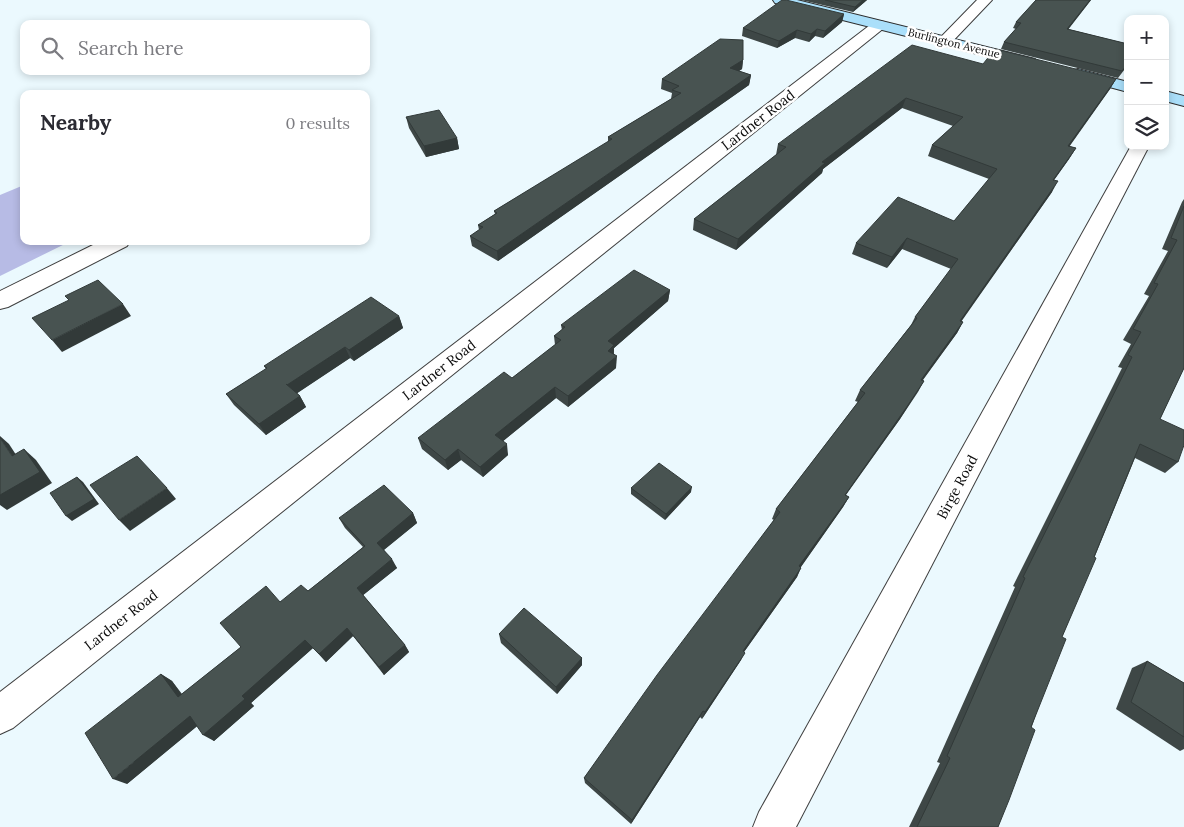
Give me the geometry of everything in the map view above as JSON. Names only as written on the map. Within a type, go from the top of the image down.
[{"type":"main road","name":"Burlington Avenue","points":[[780,0],[1041,65]]},
{"type":"main road","points":[[1061,70],[1124,86]]},
{"type":"main road","points":[[1169,98],[1184,100]]},
{"type":"street","points":[[945,41],[985,0]]},
{"type":"street","name":"Lardner Road","points":[[0,715],[879,25]]},
{"type":"street","name":"Birge Road","points":[[774,827],[1138,150]]},
{"type":"street","points":[[0,301],[111,245]]},
{"type":"shaded area","points":[[20,187],[20,245],[63,245],[0,276],[0,195]]},
{"type":"building","points":[[782,0],[844,14],[825,31],[817,29],[811,34],[797,30],[779,41],[743,28]]},
{"type":"building","points":[[825,0],[863,0],[855,7]]},
{"type":"building","points":[[1036,0],[1090,0],[1067,29],[1124,43],[1124,69],[1122,71],[1004,42],[1021,23],[1016,22]]},
{"type":"building","points":[[720,39],[743,40],[743,60],[730,68],[751,75],[497,251],[470,236],[483,227],[478,225],[497,213],[494,211],[612,139],[608,137],[681,93],[672,90],[679,86],[662,79]]},
{"type":"building","points":[[912,45],[983,64],[995,49],[1116,79],[1068,146],[1076,148],[1053,180],[1058,181],[960,321],[963,322],[921,380],[924,381],[845,495],[849,497],[799,566],[801,568],[743,651],[745,653],[705,712],[703,711],[632,820],[584,778],[657,675],[780,512],[776,509],[865,393],[860,390],[917,318],[915,317],[958,259],[907,238],[892,257],[856,243],[898,197],[954,221],[997,169],[932,145],[963,117],[906,98],[822,162],[825,163],[738,239],[694,219],[786,147],[778,144]]},
{"type":"building","points":[[439,110],[457,138],[424,146],[406,117]]},
{"type":"building","points":[[1184,206],[1184,368],[1160,419],[1184,430],[1184,445],[1178,462],[1140,444],[1094,557],[1096,558],[1062,637],[1066,639],[1031,727],[1035,730],[998,827],[917,827],[950,758],[947,756],[1025,578],[1023,577],[1132,357],[1128,355],[1141,332],[1133,329],[1158,284],[1154,283],[1177,240],[1171,238]]},
{"type":"building","points":[[634,270],[670,290],[608,341],[614,345],[608,351],[617,356],[568,396],[555,387],[495,435],[507,444],[480,467],[458,449],[445,460],[418,438],[504,372],[512,378],[561,340],[554,336],[565,327],[561,325]]},
{"type":"building","points":[[98,280],[123,304],[52,340],[32,318],[69,300],[65,296]]},
{"type":"building","points":[[371,297],[399,316],[349,350],[345,347],[287,385],[300,396],[259,424],[226,394],[267,368],[264,366]]},
{"type":"building","points":[[0,438],[12,456],[24,449],[40,472],[0,495]]},
{"type":"building","points":[[137,456],[167,488],[119,520],[90,485]]},
{"type":"building","points":[[659,463],[692,487],[666,514],[631,488]]},
{"type":"building","points":[[77,477],[94,499],[66,516],[50,493]]},
{"type":"building","points":[[384,485],[413,513],[377,543],[392,559],[357,588],[405,645],[379,667],[347,628],[319,654],[305,640],[242,696],[245,699],[203,735],[190,716],[113,779],[85,733],[161,674],[178,697],[241,647],[220,623],[266,586],[280,602],[301,585],[308,591],[365,546],[339,518]]},
{"type":"building","points":[[524,608],[582,658],[556,687],[499,634]]},
{"type":"building","points":[[1147,661],[1184,683],[1184,737],[1131,702]]}]
